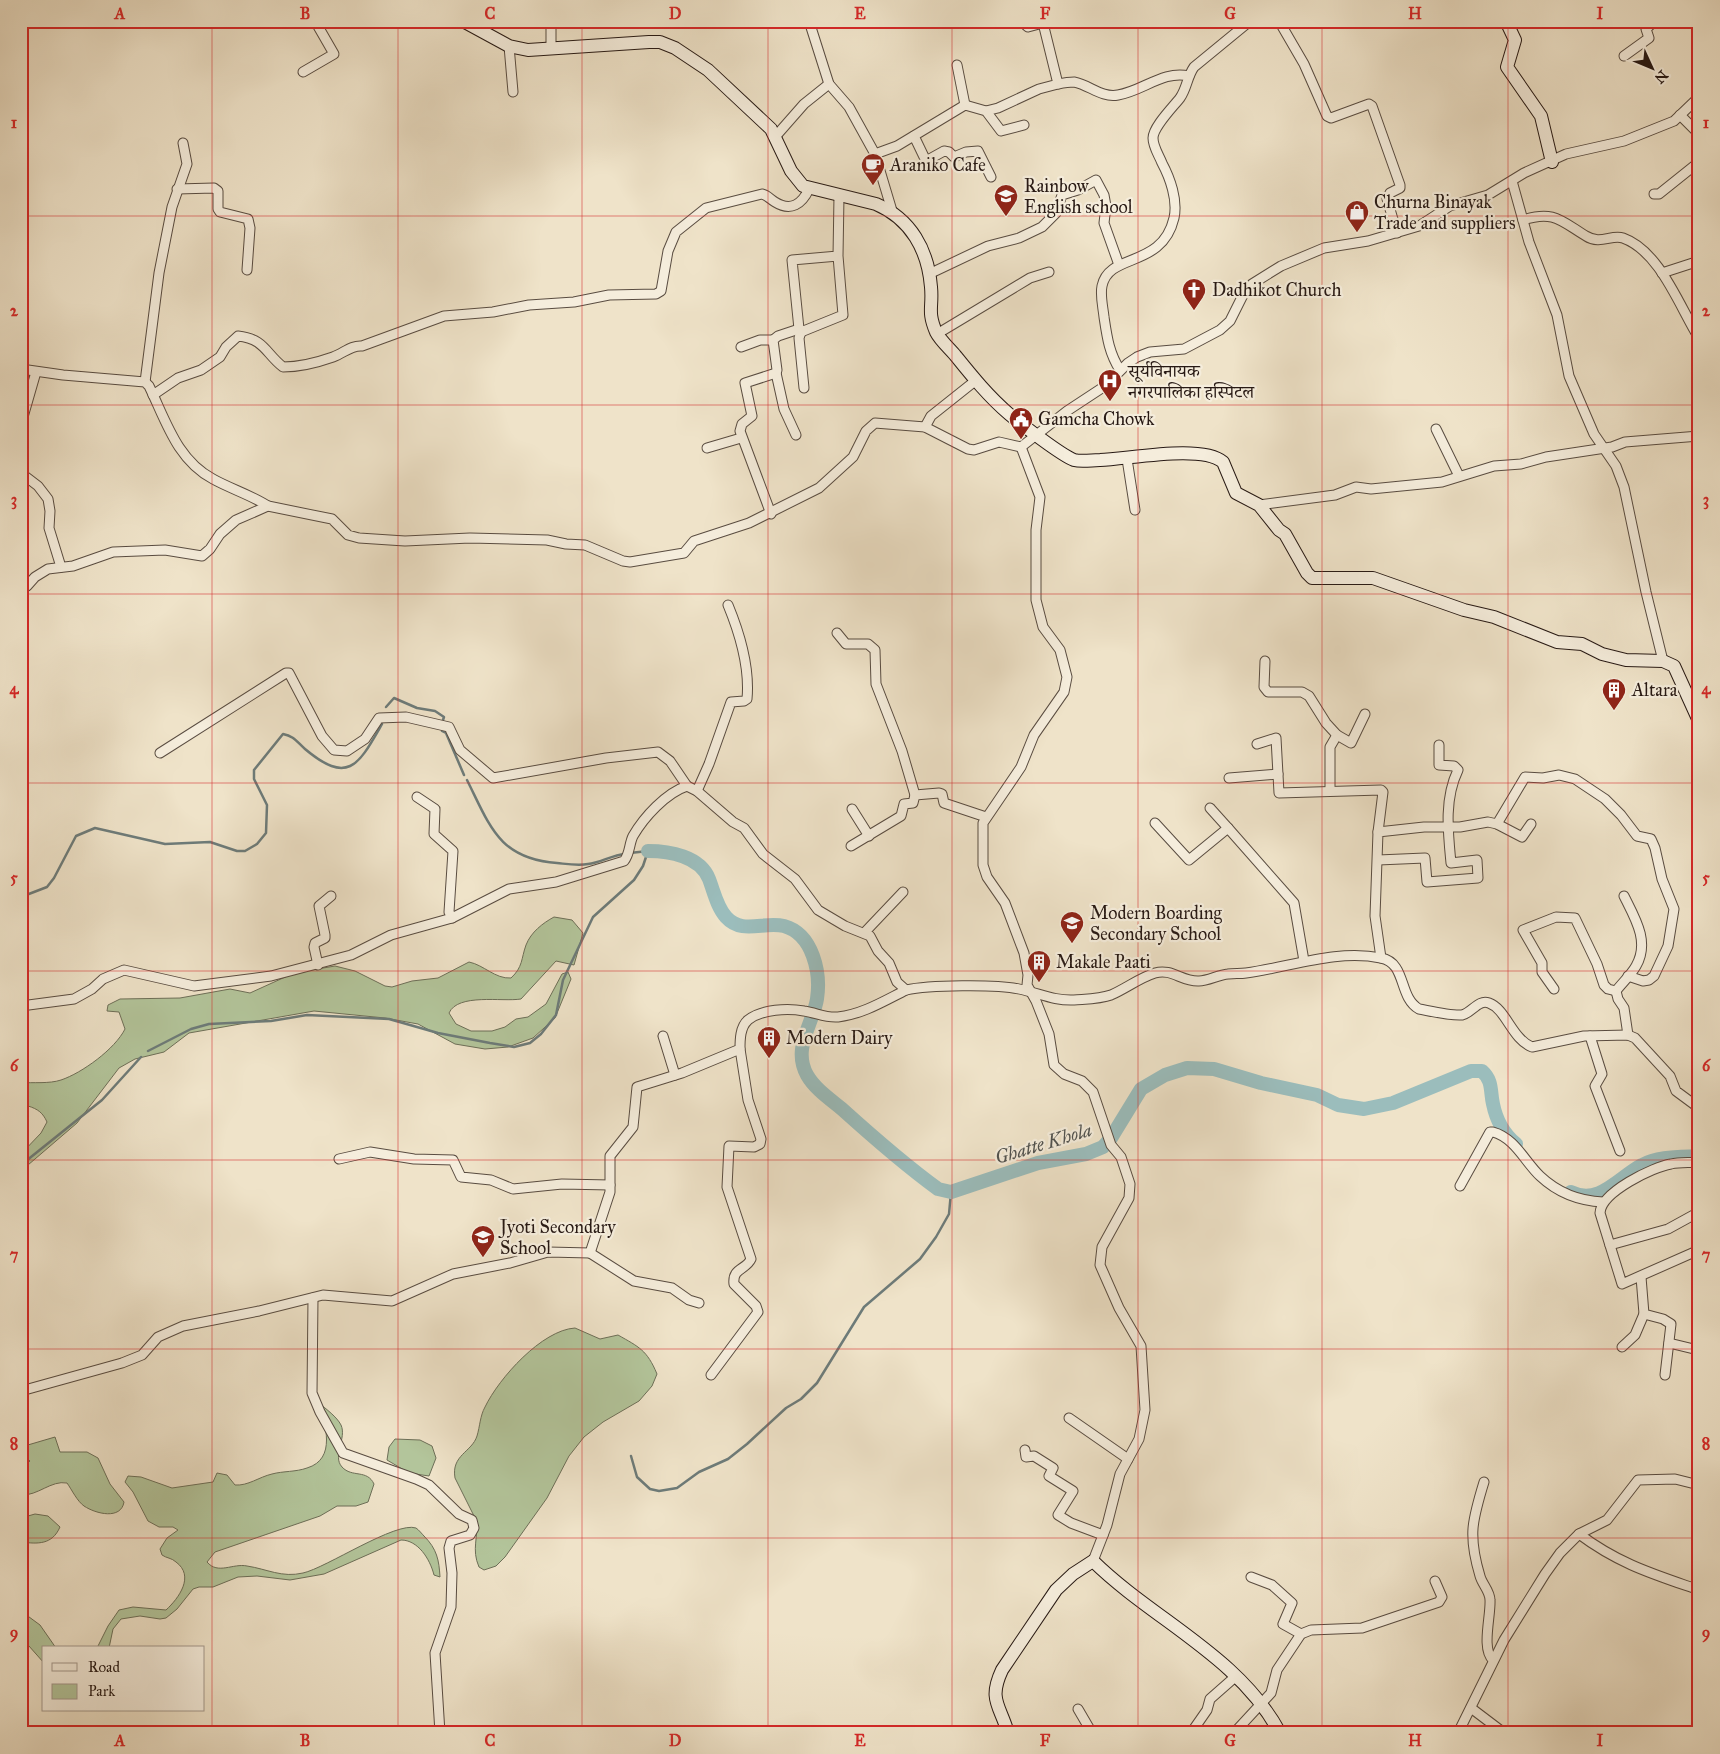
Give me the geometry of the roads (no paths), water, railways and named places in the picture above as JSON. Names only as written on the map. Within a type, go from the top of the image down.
[{"type":"street","points":[[303,72],[334,54],[315,21]]},
{"type":"street","points":[[551,21],[551,50]]},
{"type":"street","points":[[809,21],[829,84],[849,108],[875,154],[893,214]]},
{"type":"street","points":[[1021,21],[1028,27],[1043,22],[1058,84]]},
{"type":"street","points":[[1120,370],[1112,357],[1108,343],[1101,292],[1107,274],[1119,265],[1149,254],[1171,229],[1175,210],[1171,187],[1153,139],[1158,126],[1185,89],[1194,67],[1250,21]]},
{"type":"street","points":[[1279,21],[1304,64],[1328,116],[1331,118],[1368,104],[1372,106],[1400,185],[1400,188],[1390,193],[1387,200],[1397,233]]},
{"type":"street","points":[[1506,21],[1515,40],[1507,67],[1542,116],[1552,162]]},
{"type":"street","points":[[1624,56],[1649,38],[1646,28],[1654,21]]},
{"type":"street","points":[[462,22],[509,46],[528,50],[551,50],[649,42],[666,44],[708,70],[771,129],[796,180],[810,189],[876,204],[893,214],[916,234],[929,274],[931,289],[930,310],[937,334],[975,382],[1038,436],[1075,460],[1127,459],[1171,453],[1212,456],[1223,462],[1236,493],[1258,506],[1290,539],[1307,573],[1312,578],[1373,578],[1464,610],[1494,617],[1557,642],[1582,644],[1602,654],[1626,660],[1663,661],[1674,666],[1699,720]]},
{"type":"street","points":[[509,46],[513,92]]},
{"type":"street","points":[[957,65],[965,105]]},
{"type":"street","points":[[875,154],[897,146],[965,105],[986,111],[998,108],[1039,89],[1058,84],[1077,83],[1112,96],[1134,91],[1162,77],[1180,74],[1189,76]]},
{"type":"street","points":[[775,137],[804,104],[829,84]]},
{"type":"street","points":[[1021,448],[1067,412],[1105,386],[1120,370],[1137,357],[1150,352],[1184,349],[1214,334],[1230,321],[1243,296],[1252,284],[1282,266],[1324,248],[1397,233],[1424,223],[1450,206],[1488,195],[1512,181],[1581,150],[1624,141],[1674,121],[1699,98]]},
{"type":"street","points":[[986,111],[1001,131],[1024,125]]},
{"type":"street","points":[[1680,115],[1699,134]]},
{"type":"street","points":[[914,136],[926,161],[944,151],[949,152],[954,157],[966,152],[978,151],[991,177]]},
{"type":"street","points":[[183,143],[187,164],[177,189],[159,273],[145,382],[180,452],[213,480],[268,506],[332,519],[348,535],[359,538],[405,541],[470,538],[547,540],[585,545],[623,561],[638,561],[684,553],[694,541],[771,514],[829,481],[854,457],[866,432],[874,422],[925,427],[968,449],[974,450],[999,442],[1021,448]]},
{"type":"street","points":[[1654,194],[1659,194],[1699,162]]},
{"type":"street","points":[[929,274],[988,246],[1019,238],[1042,227],[1058,209],[1062,195],[1078,190],[1096,180],[1104,195],[1106,206],[1104,223],[1119,265]]},
{"type":"street","points":[[1512,181],[1523,220],[1557,315],[1569,376],[1594,434],[1616,466],[1624,487],[1663,661]]},
{"type":"street","points":[[177,189],[214,188],[218,191],[218,209],[220,212],[248,219],[250,228],[247,270]]},
{"type":"street","points":[[153,395],[178,378],[200,370],[214,362],[238,336],[249,338],[267,348],[282,367],[302,367],[333,357],[355,346],[362,346],[444,316],[493,312],[529,305],[574,302],[609,296],[656,294],[661,291],[664,282],[671,239],[683,226],[706,208],[762,194],[765,194],[779,204],[797,205],[803,202],[810,189]]},
{"type":"street","points":[[740,347],[760,340],[773,340],[778,336],[800,331],[842,316],[838,256],[839,196]]},
{"type":"street","points":[[1523,220],[1537,215],[1548,215],[1565,221],[1593,238],[1601,240],[1623,238],[1646,254],[1662,272],[1699,338]]},
{"type":"street","points":[[804,388],[792,260],[838,256]]},
{"type":"street","points":[[1662,272],[1699,261]]},
{"type":"street","points":[[937,334],[1030,278],[1049,272]]},
{"type":"street","points":[[773,340],[776,373],[784,409],[796,435]]},
{"type":"street","points":[[21,370],[145,382]]},
{"type":"street","points":[[21,424],[36,372]]},
{"type":"street","points":[[771,514],[741,438],[740,427],[752,416],[746,383],[776,373]]},
{"type":"street","points":[[925,427],[931,416],[975,382]]},
{"type":"street","points":[[1436,429],[1459,476]]},
{"type":"street","points":[[1258,506],[1335,495],[1346,489],[1356,487],[1371,489],[1442,482],[1494,466],[1521,464],[1546,457],[1625,442],[1699,436]]},
{"type":"street","points":[[707,448],[741,438]]},
{"type":"street","points":[[1008,1733],[994,1697],[1002,1670],[1056,1590],[1073,1574],[1093,1561],[1103,1535],[1120,1474],[1139,1439],[1145,1410],[1140,1346],[1119,1308],[1100,1265],[1102,1247],[1129,1198],[1129,1175],[1121,1157],[1111,1145],[1106,1128],[1088,1086],[1064,1074],[1054,1065],[1049,1034],[1027,985],[1028,976],[1024,953],[1005,903],[984,872],[983,830],[986,817],[1004,795],[1021,767],[1029,745],[1060,699],[1067,677],[1060,650],[1043,627],[1036,600],[1036,538],[1040,497],[1021,448]]},
{"type":"street","points":[[1127,459],[1136,510]]},
{"type":"street","points":[[21,473],[38,486],[48,499],[50,511],[49,528],[61,567]]},
{"type":"street","points":[[21,588],[48,569],[79,565],[113,552],[165,550],[202,556],[210,549],[220,534],[236,520],[268,506]]},
{"type":"street","points":[[697,791],[709,764],[731,702],[744,702],[747,699],[748,686],[741,646],[728,605]]},
{"type":"street","points":[[837,633],[846,644],[868,644],[875,650],[876,684],[902,750],[915,795],[912,803],[904,804],[901,816],[851,846]]},
{"type":"street","points":[[1265,661],[1264,687],[1268,692],[1302,692],[1309,696],[1326,723],[1337,735],[1351,743],[1365,714]]},
{"type":"street","points":[[160,753],[258,690],[289,673],[322,736],[334,750],[343,751],[353,748],[365,739],[379,718],[406,717],[449,728],[460,750],[492,778],[658,752],[670,761],[687,786],[697,791],[728,819],[744,828],[763,854],[795,879],[818,910],[845,926],[870,936],[878,951],[889,963],[897,982],[906,990]]},
{"type":"street","points":[[1330,790],[1330,747],[1337,735]]},
{"type":"street","points":[[1258,744],[1276,738],[1279,793],[1330,790],[1381,790],[1383,792],[1378,832],[1375,916],[1381,958]]},
{"type":"street","points":[[1378,860],[1425,858],[1427,882],[1478,878],[1477,860],[1451,863],[1448,826],[1449,801],[1458,770],[1454,766],[1440,765],[1439,745]]},
{"type":"street","points":[[1230,778],[1278,774]]},
{"type":"street","points":[[1497,824],[1525,777],[1566,776],[1592,788],[1621,815],[1637,836],[1651,840],[1655,848],[1662,879],[1674,909],[1668,946],[1654,976],[1643,981],[1628,976]]},
{"type":"street","points":[[21,1006],[74,999],[119,971],[135,971],[187,985],[202,986],[271,976],[351,955],[411,928],[452,918],[509,889],[556,882],[620,863],[627,857],[638,828],[651,813],[670,796],[687,786]]},
{"type":"street","points":[[915,795],[939,793],[942,794],[944,802],[947,804],[986,817]]},
{"type":"street","points":[[416,797],[436,809],[434,832],[453,851],[449,912],[452,918]]},
{"type":"street","points":[[1210,808],[1294,904],[1304,961]]},
{"type":"street","points":[[852,810],[868,836]]},
{"type":"street","points":[[1378,832],[1480,822],[1497,824],[1522,837],[1531,824]]},
{"type":"street","points":[[1155,823],[1189,860],[1228,828]]},
{"type":"street","points":[[864,932],[903,892]]},
{"type":"street","points":[[318,965],[314,947],[315,943],[325,938],[319,906],[330,896]]},
{"type":"street","points":[[1616,991],[1636,966],[1641,953],[1642,939],[1624,896]]},
{"type":"street","points":[[1554,989],[1542,972],[1542,963],[1523,930],[1565,916],[1575,918],[1597,964],[1604,985],[1608,989],[1616,991]]},
{"type":"street","points":[[711,1375],[758,1312],[756,1306],[734,1284],[737,1270],[748,1264],[752,1259],[727,1187],[729,1146],[754,1148],[760,1144],[761,1139],[748,1100],[740,1049],[740,1036],[748,1021],[764,1013],[787,1009],[806,1011],[820,1016],[839,1017],[862,1011],[906,990],[924,987],[1008,987],[1054,1000],[1101,998],[1156,973],[1173,973],[1185,980],[1201,982],[1227,974],[1246,973],[1304,961],[1342,956],[1381,958],[1392,961],[1406,996],[1419,1009],[1462,1015],[1482,1002],[1488,1002],[1496,1007],[1519,1039],[1532,1047],[1572,1037],[1628,1034],[1635,1038],[1670,1076],[1676,1091],[1699,1108]]},
{"type":"street","points":[[1616,991],[1624,1008],[1628,1034]]},
{"type":"street","points":[[663,1036],[675,1075]]},
{"type":"street","points":[[1590,1036],[1602,1074],[1595,1086],[1620,1151]]},
{"type":"street","points":[[590,1252],[610,1192],[610,1156],[632,1127],[637,1087],[675,1075],[740,1049]]},
{"type":"street","points":[[1460,1186],[1490,1132],[1493,1132],[1522,1153],[1540,1177],[1556,1188],[1578,1199],[1604,1202]]},
{"type":"street","points":[[339,1159],[370,1152],[414,1159],[453,1160],[461,1177],[491,1180],[514,1189],[562,1184],[610,1185]]},
{"type":"street","points":[[1699,1162],[1672,1164],[1649,1171],[1620,1188],[1604,1202],[1600,1213],[1622,1284],[1641,1277],[1662,1264],[1699,1250]]},
{"type":"street","points":[[1610,1245],[1668,1229],[1699,1212]]},
{"type":"street","points":[[21,1391],[122,1363],[142,1355],[158,1337],[183,1326],[259,1312],[322,1295],[392,1302],[453,1274],[510,1263],[548,1252],[590,1252],[634,1281],[672,1288],[689,1300],[699,1304]]},
{"type":"street","points":[[1622,1347],[1634,1335],[1644,1314],[1641,1277]]},
{"type":"street","points":[[313,1298],[312,1393],[339,1448],[356,1459],[416,1478],[429,1485],[459,1514],[472,1520],[474,1528],[470,1535],[451,1540],[449,1548],[452,1573],[451,1607],[435,1653],[440,1733]]},
{"type":"street","points":[[1644,1314],[1663,1319],[1671,1324],[1665,1375]]},
{"type":"street","points":[[1669,1343],[1698,1350],[1696,1378]]},
{"type":"street","points":[[1069,1418],[1128,1459]]},
{"type":"street","points":[[1025,1450],[1026,1457],[1034,1456],[1053,1468],[1049,1476],[1073,1491],[1058,1515],[1071,1523],[1103,1535]]},
{"type":"street","points":[[1458,1733],[1493,1660],[1545,1574],[1560,1553],[1579,1534],[1607,1520],[1638,1480],[1675,1479],[1699,1485]]},
{"type":"street","points":[[1484,1482],[1475,1510],[1471,1538],[1481,1580],[1490,1598],[1487,1640],[1490,1657],[1493,1660]]},
{"type":"street","points":[[1579,1534],[1603,1552],[1625,1564],[1699,1590]]},
{"type":"street","points":[[1093,1561],[1137,1600],[1207,1650],[1262,1703],[1280,1733]]},
{"type":"street","points":[[1251,1577],[1272,1585],[1292,1603],[1283,1624],[1301,1634]]},
{"type":"street","points":[[1234,1733],[1271,1693],[1277,1670],[1301,1634],[1311,1630],[1362,1628],[1439,1602],[1442,1597],[1434,1581]]},
{"type":"street","points":[[1191,1733],[1207,1710],[1210,1699],[1235,1677]]},
{"type":"street","points":[[1471,1708],[1504,1733]]},
{"type":"street","points":[[1078,1709],[1092,1733]]},
{"type":"waterway","points":[[386,707],[394,698],[417,708],[435,711],[444,717],[442,723]]},
{"type":"waterway","points":[[21,897],[47,887],[54,878],[76,836],[95,828],[165,844],[210,842],[237,851],[245,851],[257,844],[266,833],[267,805],[254,779],[254,770],[283,734],[293,738],[320,760],[332,766],[343,768],[359,759],[382,724]]},
{"type":"waterway","points":[[442,731],[446,733],[464,775]]},
{"type":"waterway","points":[[467,780],[490,825],[509,847],[522,855],[537,860],[580,865],[625,854]]},
{"type":"waterway","points":[[148,1051],[191,1029],[209,1024],[271,1021],[307,1015],[389,1019],[438,1033],[490,1043],[514,1047],[530,1043],[541,1034],[556,1015],[563,980],[593,917],[634,880],[643,866],[648,851],[630,853]]},
{"type":"waterway","name":"Ghatte Khola","points":[[648,851],[683,856],[699,865],[709,879],[720,909],[732,922],[746,926],[784,926],[794,930],[802,937],[813,956],[818,978],[817,999],[803,1046],[803,1065],[807,1075],[823,1094],[901,1161],[938,1189],[951,1192],[1038,1163],[1086,1154],[1103,1147],[1111,1138],[1141,1089],[1165,1075],[1187,1068],[1214,1069],[1261,1083],[1317,1095],[1338,1105],[1364,1109],[1393,1103],[1471,1071],[1482,1071],[1490,1082],[1498,1121],[1516,1144]]},
{"type":"waterway","points":[[21,1165],[102,1100],[141,1057]]},
{"type":"waterway","name":"Ghatte Khola","points":[[1571,1192],[1581,1195],[1600,1193],[1648,1162],[1669,1158],[1699,1156]]},
{"type":"waterway","points":[[631,1456],[637,1477],[650,1489],[659,1491],[677,1488],[699,1472],[728,1459],[747,1444],[786,1408],[801,1399],[817,1383],[864,1307],[920,1259],[936,1237],[949,1214],[951,1192]]},
{"type":"place","name":"Araniko Cafe","points":[[873,186]]},
{"type":"place","name":"Rainbow English school","points":[[1006,217]]},
{"type":"place","name":"Churna Binayak Trade and suppliers","points":[[1357,233]]},
{"type":"place","name":"Dadhikot Church","points":[[1194,311]]},
{"type":"place","name":"सूर्यविनायक नगरपालिका हस्पिटल","points":[[1110,402]]},
{"type":"place","name":"Gamcha Chowk","points":[[1021,440]]},
{"type":"place","name":"Altara","points":[[1614,711]]},
{"type":"place","name":"Modern Boarding Secondary School","points":[[1072,944]]},
{"type":"place","name":"Makale Paati","points":[[1039,983]]},
{"type":"place","name":"Modern Dairy","points":[[769,1059]]},
{"type":"place","name":"Jyoti Secondary School","points":[[483,1258]]}]
